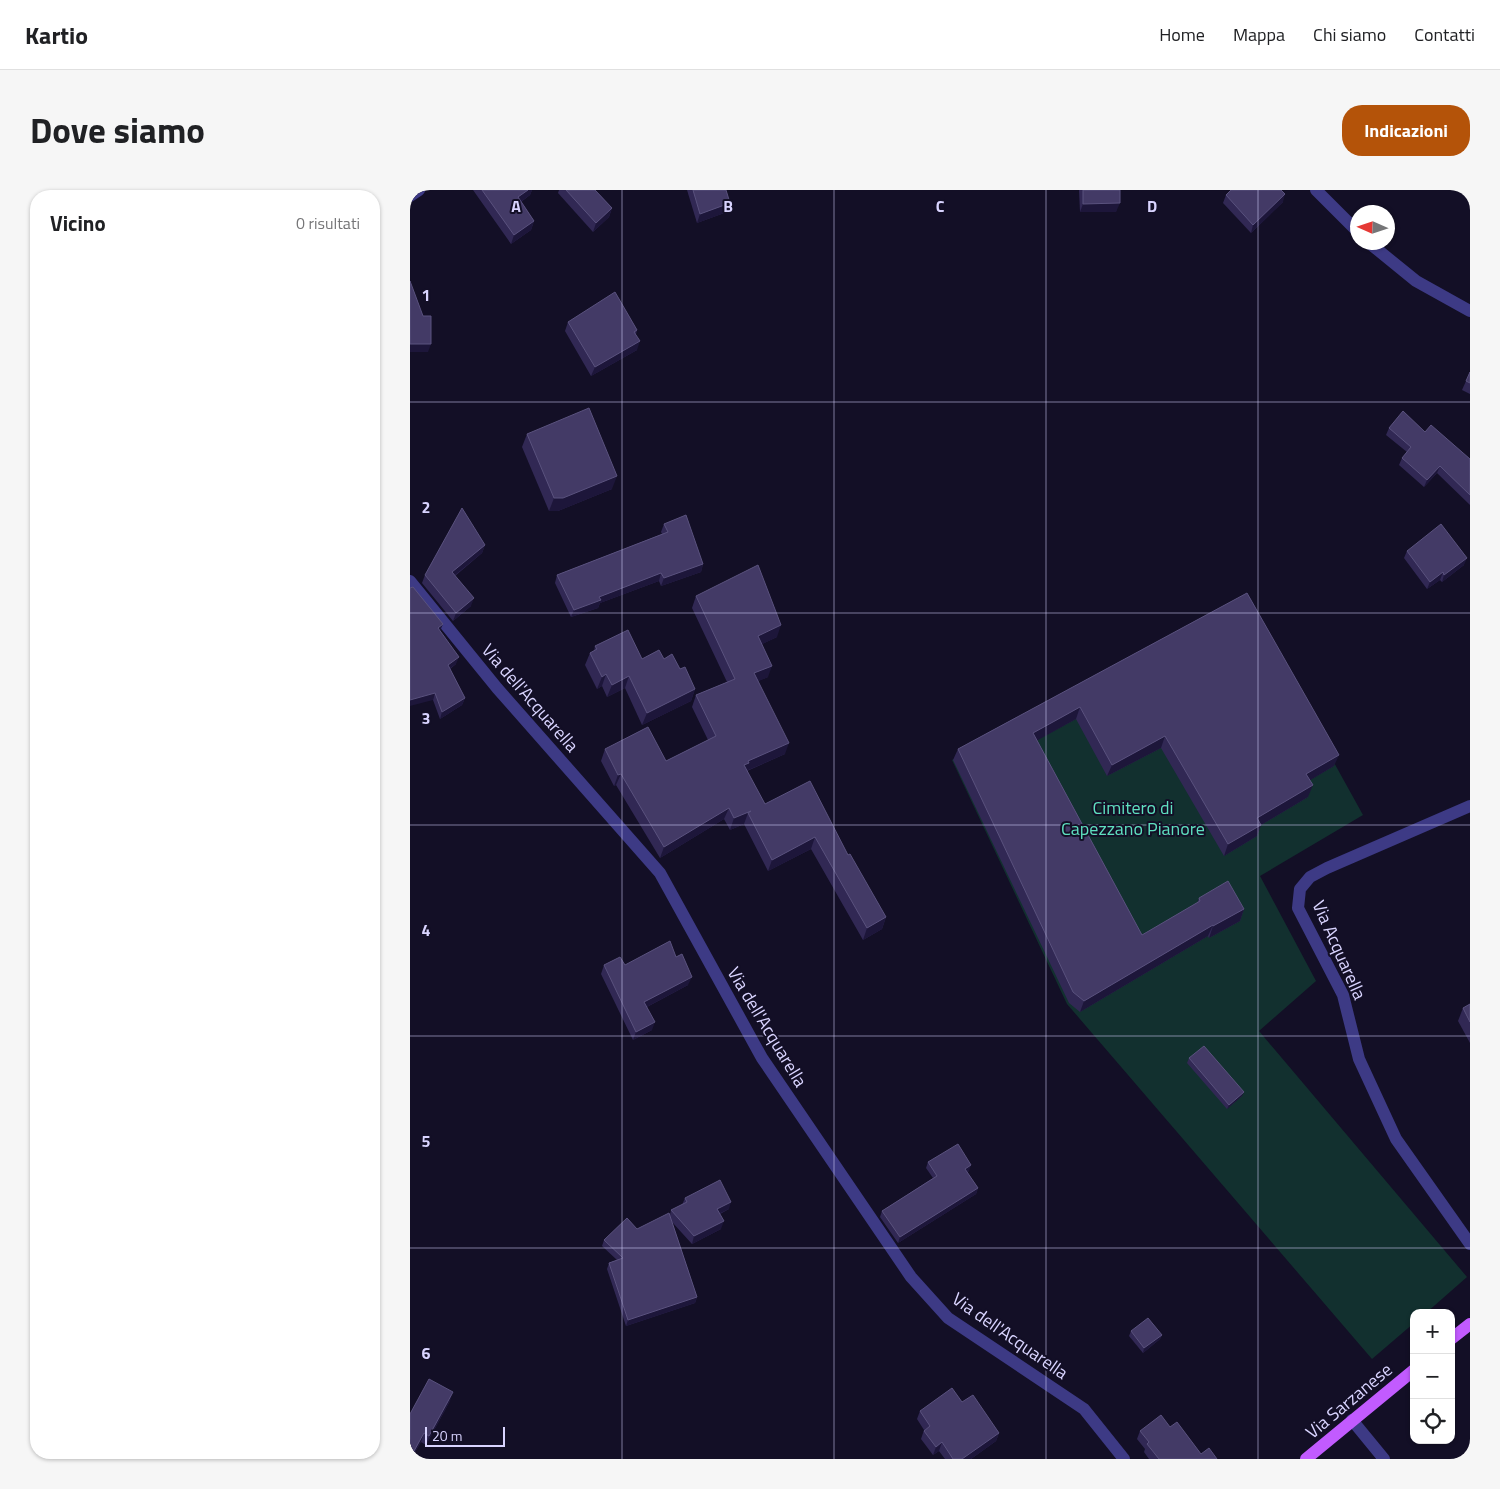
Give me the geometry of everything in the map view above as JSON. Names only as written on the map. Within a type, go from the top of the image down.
[{"type":"main road","points":[[1455,1336],[1470,1324]]},
{"type":"main road","name":"Via Sarzanese","points":[[1306,1459],[1410,1373]]},
{"type":"street","points":[[410,196],[419,190]]},
{"type":"street","points":[[1316,190],[1350,224]]},
{"type":"street","points":[[1378,250],[1416,281],[1470,311]]},
{"type":"street","name":"Via dell'Acquarella","points":[[410,581],[497,688],[660,873],[762,1058],[911,1278],[948,1318],[1084,1409],[1124,1459]]},
{"type":"street","name":"Via Acquarella","points":[[1470,806],[1310,877],[1300,889],[1298,908],[1343,995],[1359,1059],[1396,1139],[1470,1244]]},
{"type":"street","points":[[1352,1420],[1384,1459]]},
{"type":"green space","name":"Cimitero di Capezzano Pianore","points":[[1244,600],[1363,815],[1260,876],[1316,981],[1259,1031],[1467,1277],[1431,1309],[1410,1309],[1410,1326],[1372,1359],[1067,1004],[952,760]]},
{"type":"building","points":[[482,190],[528,190],[518,197],[534,221],[514,235]]},
{"type":"building","points":[[566,190],[595,190],[612,208],[596,223]]},
{"type":"building","points":[[693,190],[726,190],[730,203],[700,214]]},
{"type":"building","points":[[1083,190],[1120,190],[1120,203],[1083,204]]},
{"type":"building","points":[[1231,190],[1281,190],[1285,194],[1253,225],[1226,195]]},
{"type":"building","points":[[410,281],[423,316],[431,316],[431,344],[410,344]]},
{"type":"building","points":[[615,292],[637,330],[634,332],[640,341],[595,367],[568,322]]},
{"type":"building","points":[[1470,372],[1470,383],[1466,381]]},
{"type":"building","points":[[589,408],[617,476],[563,498],[554,498],[527,434]]},
{"type":"building","points":[[1403,411],[1425,432],[1431,425],[1470,459],[1470,495],[1440,466],[1427,480],[1402,458],[1411,447],[1389,428]]},
{"type":"building","points":[[462,508],[485,545],[452,572],[474,598],[456,613],[425,575]]},
{"type":"building","points":[[686,515],[703,564],[664,578],[661,573],[599,597],[601,600],[574,610],[557,575],[668,532],[664,524]]},
{"type":"building","points":[[1441,524],[1467,558],[1444,575],[1443,572],[1430,582],[1407,551]]},
{"type":"building","points":[[758,565],[781,625],[758,636],[772,666],[754,673],[789,743],[748,761],[749,763],[744,765],[765,804],[810,781],[848,855],[850,854],[886,917],[867,928],[815,837],[772,860],[748,813],[751,811],[734,818],[729,808],[664,847],[621,774],[618,775],[605,749],[648,727],[666,761],[716,736],[696,695],[735,679],[696,596]]},
{"type":"building","points":[[413,587],[443,624],[438,628],[459,657],[448,665],[465,698],[442,712],[435,693],[410,700],[410,588]]},
{"type":"building","points":[[1247,593],[1339,755],[1306,774],[1313,785],[1257,818],[1261,825],[1228,844],[1165,736],[1112,765],[1080,707],[1033,733],[1142,935],[1200,901],[1199,898],[1228,881],[1244,909],[1213,925],[1084,1001],[1073,992],[958,749]]},
{"type":"building","points":[[628,630],[642,659],[659,650],[664,659],[672,654],[680,669],[685,667],[695,689],[647,713],[629,676],[612,685],[606,674],[602,677],[590,653],[597,649],[595,646]]},
{"type":"building","points":[[670,941],[676,957],[682,954],[692,977],[644,1002],[655,1022],[636,1032],[604,965],[620,957],[625,965]]},
{"type":"building","points":[[1470,1004],[1470,1022],[1463,1008]]},
{"type":"building","points":[[1204,1046],[1244,1092],[1229,1105],[1189,1058]]},
{"type":"building","points":[[958,1144],[971,1165],[965,1169],[978,1188],[900,1237],[882,1211],[937,1176],[928,1162]]},
{"type":"building","points":[[720,1180],[731,1202],[717,1209],[724,1221],[694,1236],[671,1210],[687,1202],[685,1198]]},
{"type":"building","points":[[669,1213],[697,1297],[628,1320],[609,1263],[623,1258],[604,1240],[627,1218],[637,1229]]},
{"type":"building","points":[[1148,1318],[1162,1335],[1144,1348],[1131,1331]]},
{"type":"building","points":[[429,1379],[453,1392],[429,1436],[424,1433],[414,1451],[410,1448],[410,1414]]},
{"type":"building","points":[[952,1388],[962,1402],[973,1395],[999,1433],[962,1459],[953,1459],[942,1442],[936,1447],[924,1431],[930,1426],[920,1411]]},
{"type":"building","points":[[1161,1415],[1170,1427],[1177,1422],[1201,1454],[1209,1448],[1217,1459],[1159,1459],[1147,1444],[1149,1442],[1140,1431]]}]
